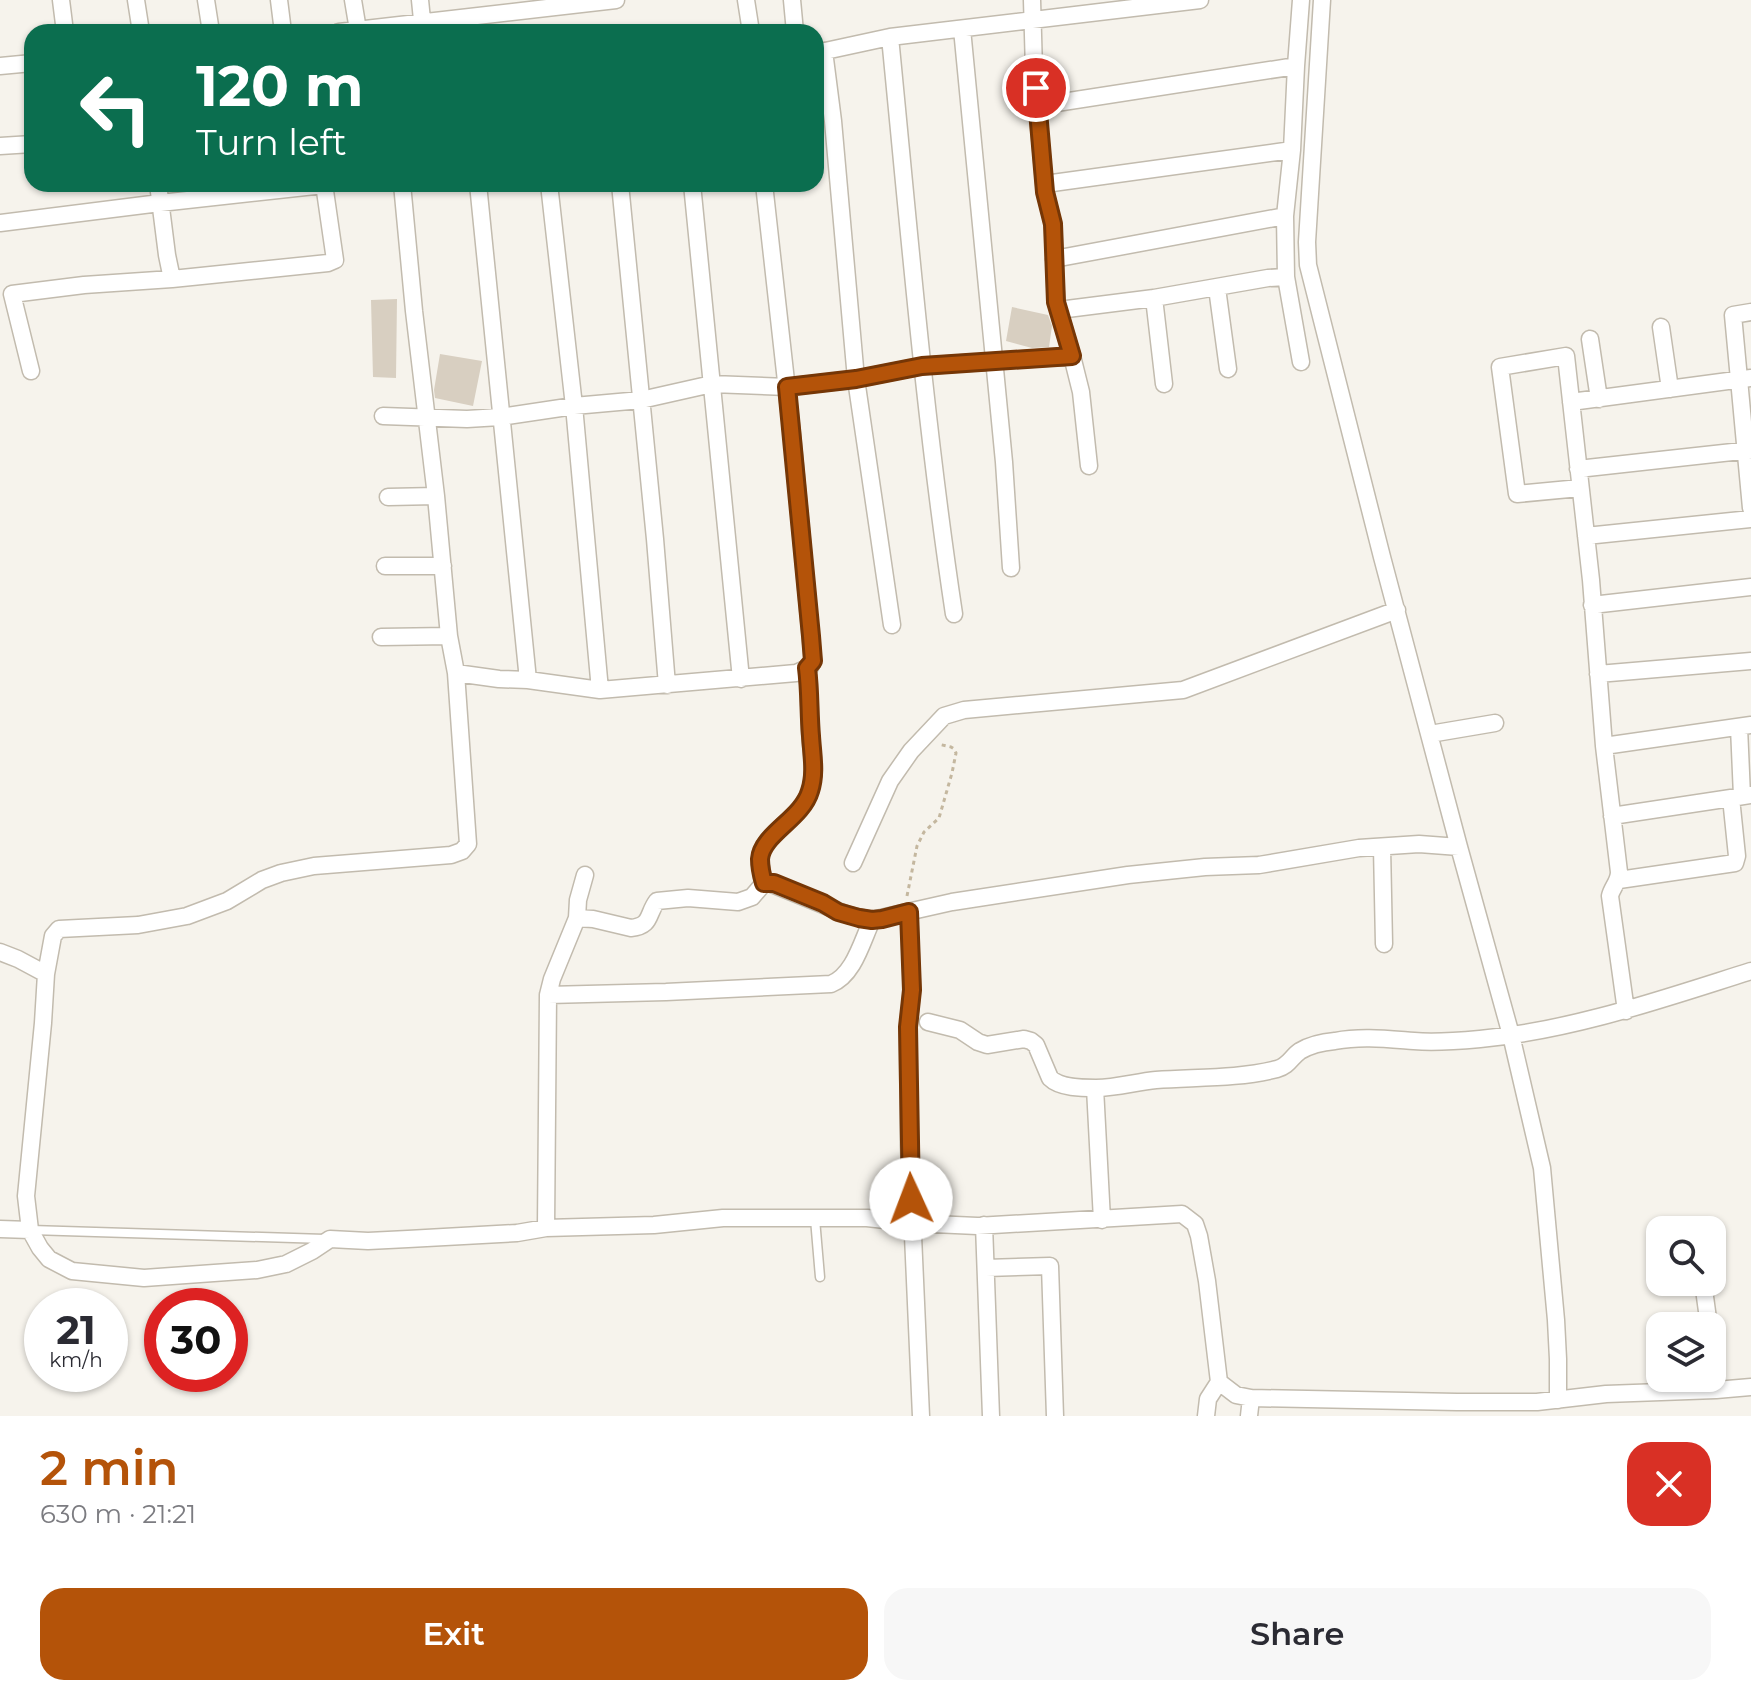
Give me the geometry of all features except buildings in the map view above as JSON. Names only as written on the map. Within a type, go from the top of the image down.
[{"type":"street","points":[[61,0],[64,24]]},
{"type":"street","points":[[136,0],[140,24]]},
{"type":"street","points":[[206,0],[210,24]]},
{"type":"street","points":[[279,0],[282,24]]},
{"type":"street","points":[[353,0],[357,24]]},
{"type":"street","points":[[420,0],[423,24]]},
{"type":"street","points":[[444,24],[616,0]]},
{"type":"street","points":[[746,0],[750,24]]},
{"type":"street","points":[[792,0],[794,24]]},
{"type":"street","points":[[1032,0],[1037,106],[1045,184],[1053,217],[1055,290],[1081,392],[1089,466]]},
{"type":"street","points":[[824,51],[890,37],[1200,0]]},
{"type":"street","points":[[1301,0],[1285,216],[1295,267],[1301,362]]},
{"type":"street","points":[[1322,0],[1307,242],[1295,267],[1344,405],[1459,847],[1481,919],[1542,1168],[1555,1304],[1558,1400]]},
{"type":"street","points":[[962,29],[1004,462],[1011,568]]},
{"type":"street","points":[[890,37],[922,366],[954,614]]},
{"type":"street","points":[[0,66],[24,64]]},
{"type":"street","points":[[1037,106],[1296,66]]},
{"type":"street","points":[[824,73],[833,121],[856,379],[892,625]]},
{"type":"street","points":[[0,146],[24,144]]},
{"type":"street","points":[[1045,184],[1292,150]]},
{"type":"street","points":[[159,192],[172,279]]},
{"type":"street","points":[[0,223],[260,192]]},
{"type":"street","points":[[31,371],[6,295],[328,263],[335,260],[325,192]]},
{"type":"street","points":[[403,192],[449,636],[456,673],[468,844],[462,851],[451,855],[314,866],[281,873],[262,880],[227,901],[187,916],[138,925],[59,929],[53,936],[47,967],[26,1196],[30,1230],[40,1248],[49,1259],[72,1271],[144,1278],[257,1270],[286,1264],[330,1239],[394,1240],[723,1218],[867,1218],[984,1225],[1182,1214],[1195,1224],[1207,1281],[1219,1382],[1208,1399],[1206,1416]]},
{"type":"street","points":[[479,192],[528,680]]},
{"type":"street","points":[[550,192],[574,406],[600,690]]},
{"type":"street","points":[[621,192],[667,685]]},
{"type":"street","points":[[693,192],[741,679]]},
{"type":"street","points":[[456,673],[600,690],[796,673],[813,661],[765,192]]},
{"type":"street","points":[[1054,259],[1285,216]]},
{"type":"street","points":[[1059,310],[1217,288],[1295,267]]},
{"type":"street","points":[[1217,288],[1228,369]]},
{"type":"street","points":[[1154,298],[1164,384]]},
{"type":"street","points":[[1751,312],[1733,315],[1745,379],[1751,508]]},
{"type":"street","points":[[1661,327],[1670,389]]},
{"type":"street","points":[[1590,339],[1599,399]]},
{"type":"street","points":[[383,416],[500,417],[641,400],[712,384],[787,387],[856,379],[922,366],[1072,356]]},
{"type":"street","points":[[1580,488],[1517,494],[1500,367],[1566,356],[1586,536],[1619,880],[1610,896],[1626,1011]]},
{"type":"street","points":[[1571,402],[1745,379]]},
{"type":"street","points":[[1578,469],[1748,450]]},
{"type":"street","points":[[388,497],[436,496]]},
{"type":"street","points":[[1586,536],[1751,519]]},
{"type":"street","points":[[385,566],[443,566]]},
{"type":"street","points":[[1592,605],[1751,587]]},
{"type":"street","points":[[853,863],[890,781],[919,742],[944,716],[964,710],[1183,690],[1397,610]]},
{"type":"street","points":[[381,637],[449,636]]},
{"type":"street","points":[[1598,674],[1751,661]]},
{"type":"street","points":[[764,883],[762,851],[794,817],[810,793],[813,775],[807,668]]},
{"type":"street","points":[[1430,734],[1495,723]]},
{"type":"street","points":[[1604,746],[1745,726],[1735,863],[1619,880]]},
{"type":"street","points":[[1612,816],[1741,797]]},
{"type":"street","points":[[577,918],[637,927],[648,921],[655,903],[663,899],[738,902],[752,897],[764,883],[774,883],[838,912],[872,920],[952,902],[1116,877],[1205,867],[1259,865],[1359,848],[1419,844],[1459,847]]},
{"type":"street","points":[[1382,847],[1384,944]]},
{"type":"street","points":[[546,1228],[548,995],[577,918],[585,875]]},
{"type":"street","points":[[909,912],[912,990],[908,1027],[909,1145],[921,1416]]},
{"type":"street","points":[[548,995],[831,984],[849,971],[872,920]]},
{"type":"street","points":[[0,952],[47,967]]},
{"type":"street","points":[[928,1022],[960,1030],[987,1045],[1024,1039],[1031,1041],[1036,1045],[1054,1082],[1095,1088],[1281,1069],[1301,1050],[1338,1040],[1438,1042],[1511,1035],[1626,1011],[1751,971]]},
{"type":"street","points":[[1095,1088],[1102,1220]]},
{"type":"street","points":[[984,1225],[991,1416]]},
{"type":"street","points":[[0,1229],[30,1230]]},
{"type":"street","points":[[986,1268],[1050,1266],[1055,1416]]},
{"type":"street","points":[[1219,1382],[1236,1395],[1251,1398],[1457,1402],[1537,1409],[1558,1400],[1661,1392]]},
{"type":"street","points":[[1726,1389],[1751,1387]]},
{"type":"street","points":[[1249,1416],[1251,1398]]},
{"type":"lane","points":[[815,1219],[820,1277]]},
{"type":"lane","points":[[30,1230],[330,1239]]},
{"type":"path","points":[[909,912],[908,890],[917,846],[924,832],[939,818],[956,753],[951,747],[919,742]]},
{"type":"route","points":[[911,1199],[908,1027],[912,990],[909,912],[872,920],[848,915],[774,883],[764,883],[762,872],[762,851],[807,800],[813,775],[807,668],[813,661],[787,387],[856,379],[922,366],[1072,356],[1056,302],[1053,217],[1045,192],[1036,88]]}]
